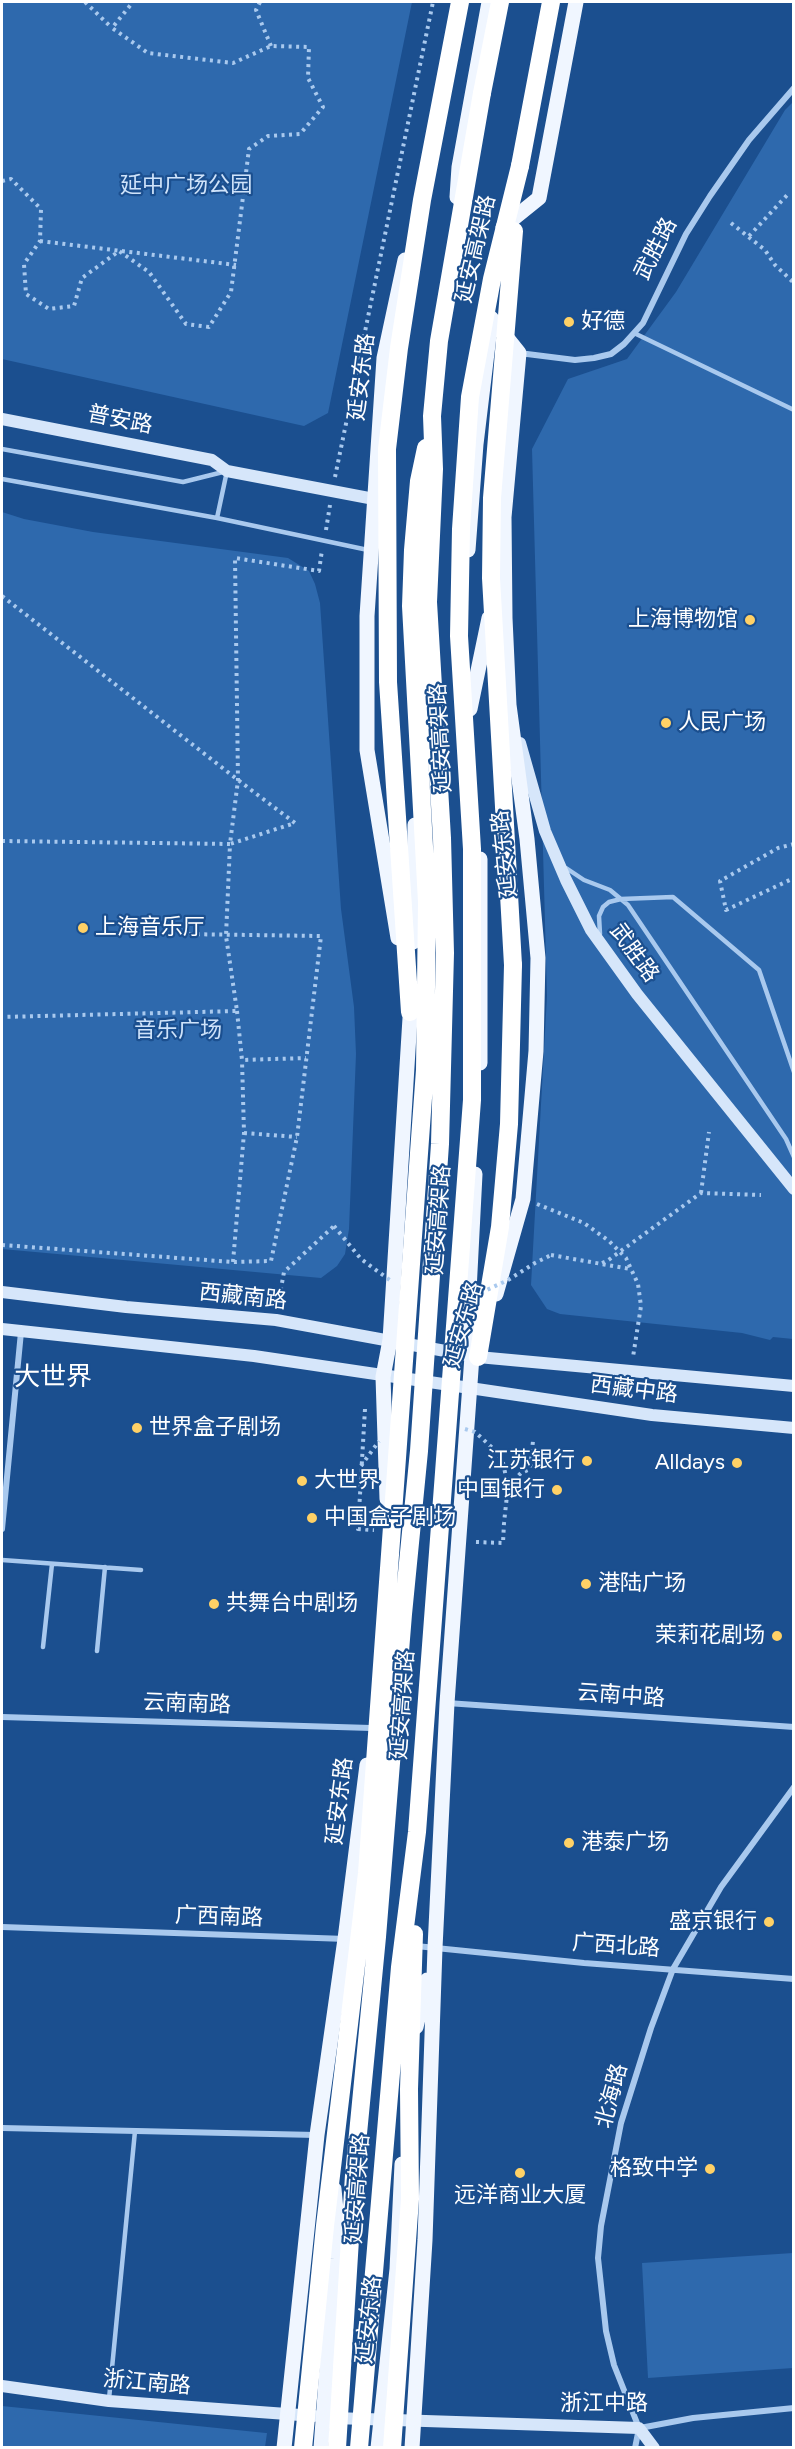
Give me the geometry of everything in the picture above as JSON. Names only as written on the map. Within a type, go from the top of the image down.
[{"type":"highway","points":[[410,1012],[388,682],[387,449],[399,348],[422,200],[460,2]]},
{"type":"highway","points":[[482,93],[491,2]]},
{"type":"highway","name":"延安高架路","points":[[337,2448],[354,2175],[419,1451],[441,1122],[445,953],[442,838],[428,602],[434,469],[432,416],[439,341],[500,2]]},
{"type":"highway","name":"延安高架路","points":[[359,2448],[400,1967],[417,1832],[472,1100],[472,849],[459,636],[461,529],[470,397],[492,279],[520,166],[551,2]]},
{"type":"highway","points":[[475,1357],[500,1227],[509,1124],[513,965],[491,578],[498,405],[520,166]]},
{"type":"highway","points":[[303,2448],[325,2226],[367,1873],[425,1070],[427,902],[411,606],[412,549],[419,481],[432,416]]},
{"type":"highway","points":[[392,2448],[410,2199],[409,2089],[417,1832]]},
{"type":"main road","name":"延安东路","points":[[410,1012],[367,750],[367,616],[384,358],[460,2]]},
{"type":"main road","name":"延安东路","points":[[284,2448],[317,2135],[372,1728],[388,1530],[383,1377],[390,1340],[410,1012],[419,610],[459,167],[491,2]]},
{"type":"main road","name":"延安东路","points":[[475,1357],[469,1291],[482,1012],[481,870],[466,640],[467,574],[476,444],[503,227],[546,2]]},
{"type":"main road","points":[[503,227],[539,198],[576,2]]},
{"type":"main road","points":[[491,318],[519,353]]},
{"type":"main road","name":"延安东路","points":[[412,2448],[425,2240],[435,1948],[447,1703],[469,1388],[475,1357],[523,1199],[536,1051],[538,957],[527,839],[509,705],[503,552],[504,517],[519,353]]},
{"type":"main road","points":[[470,709],[503,552]]},
{"type":"main road","name":"延安东路","points":[[378,2448],[397,2269],[407,2064],[435,1948]]},
{"type":"main road","name":"延安东路","points":[[321,2448],[335,2259],[336,2210],[323,2091]]},
{"type":"street","name":"武胜路","points":[[519,353],[575,360],[594,358],[611,354],[634,333],[643,323],[686,234],[710,196],[749,141],[794,87]]},
{"type":"street","name":"普安路","points":[[2,418],[212,460],[228,471],[374,499]]},
{"type":"street","name":"武胜路","points":[[509,705],[545,831],[588,923],[644,1003],[794,1189]]},
{"type":"street","name":"西藏南路","points":[[2,1292],[126,1307],[276,1320],[475,1357]]},
{"type":"street","points":[[2,1329],[254,1356],[368,1372],[383,1377]]},
{"type":"street","points":[[2,1529],[21,1332]]},
{"type":"street","name":"西藏中路","points":[[475,1357],[794,1386]]},
{"type":"street","name":"西藏中路","points":[[383,1377],[652,1415],[794,1428]]},
{"type":"street","name":"云南中路","points":[[447,1703],[794,1727]]},
{"type":"street","name":"云南南路","points":[[2,1717],[372,1728]]},
{"type":"street","name":"北海路","points":[[639,2428],[614,2365],[606,2331],[598,2258],[601,2226],[621,2123],[644,2047],[673,1969],[721,1887],[794,1787]]},
{"type":"street","name":"广西南路","points":[[2,1927],[379,1942]]},
{"type":"street","points":[[390,1944],[435,1948]]},
{"type":"street","name":"广西北路","points":[[435,1948],[794,1979]]},
{"type":"street","points":[[2,2128],[317,2135]]},
{"type":"street","name":"浙江南路","points":[[2,2386],[109,2401],[323,2417]]},
{"type":"street","name":"浙江中路","points":[[323,2417],[413,2422],[639,2428],[693,2418],[794,2409]]},
{"type":"street","points":[[635,2448],[639,2428]]},
{"type":"street","points":[[639,2428],[654,2448]]},
{"type":"lane","points":[[634,333],[794,410]]},
{"type":"lane","name":"普安路","points":[[2,448],[183,482],[228,471]]},
{"type":"lane","points":[[217,518],[228,471]]},
{"type":"lane","points":[[2,479],[217,518],[371,550]]},
{"type":"lane","points":[[558,861],[569,871],[610,890],[621,899],[686,988],[727,1054],[786,1139],[794,1157]]},
{"type":"lane","points":[[603,946],[598,929],[599,916],[603,907],[609,902],[621,899],[673,897],[759,970],[794,1072]]},
{"type":"lane","points":[[2,1560],[141,1570]]},
{"type":"lane","points":[[43,1647],[52,1564]]},
{"type":"lane","points":[[97,1651],[105,1567]]},
{"type":"lane","points":[[109,2401],[135,2131]]},
{"type":"path","points":[[85,2],[112,28],[148,53],[233,63],[271,46],[309,47],[308,78],[323,107],[300,134],[268,136],[249,149],[231,292],[209,327],[186,324],[150,272],[119,250]]},
{"type":"path","points":[[112,28],[133,2]]},
{"type":"path","points":[[260,2],[256,10],[271,46]]},
{"type":"path","points":[[233,1262],[244,1133],[242,1060],[226,936],[230,844],[238,780],[235,558],[319,571],[332,492],[433,2]]},
{"type":"path","points":[[2,181],[11,178],[41,209],[40,241],[24,264],[26,294],[48,309],[74,306],[82,278],[119,250]]},
{"type":"path","points":[[749,236],[789,193]]},
{"type":"path","points":[[731,223],[765,250],[775,265],[794,283]]},
{"type":"path","points":[[40,241],[236,265]]},
{"type":"path","points":[[2,596],[295,823],[230,844],[2,841]]},
{"type":"path","points":[[794,844],[778,849],[720,881],[726,910],[794,878]]},
{"type":"path","points":[[2,1245],[233,1262],[271,1261],[297,1137],[321,936],[181,934]]},
{"type":"path","points":[[2,1017],[237,1011]]},
{"type":"path","points":[[242,1060],[306,1058]]},
{"type":"path","points":[[701,1193],[710,1132]]},
{"type":"path","points":[[244,1133],[297,1137]]},
{"type":"path","points":[[602,1263],[701,1193],[761,1195]]},
{"type":"path","points":[[523,1199],[584,1223],[626,1258],[638,1284],[641,1306],[630,1372]]},
{"type":"path","points":[[276,1320],[284,1272],[334,1226]]},
{"type":"path","points":[[551,1255],[631,1269]]},
{"type":"path","points":[[365,1407],[358,1529],[388,1530]]},
{"type":"path","points":[[508,1486],[521,1473],[530,1469],[533,1441]]},
{"type":"path","points":[[457,1541],[503,1543],[504,1523]]},
{"type":"green space","name":"延中广场公园","points":[[2,2],[412,2],[328,413],[304,426],[2,359]]},
{"type":"green space","name":"人民广场","points":[[793,102],[793,1339],[773,1337],[770,1340],[742,1333],[560,1314],[547,1309],[531,1285],[547,996],[532,449],[568,379],[627,359],[676,292],[785,110]]},
{"type":"green space","name":"音乐广场","points":[[2,512],[24,519],[93,532],[288,558],[309,571],[315,584],[320,603],[341,909],[354,1007],[356,1054],[349,1229],[345,1254],[337,1266],[321,1278],[2,1249]]},
{"type":"green space","points":[[793,2253],[793,2368],[648,2378],[642,2263]]},
{"type":"green space","points":[[2,2406],[267,2433],[265,2447],[2,2447]]},
{"type":"place","name":"好德","points":[[569,322]]},
{"type":"place","name":"上海博物馆","points":[[750,620]]},
{"type":"place","name":"人民广场","points":[[666,723]]},
{"type":"place","name":"上海音乐厅","points":[[83,928]]},
{"type":"place","name":"世界盒子剧场","points":[[137,1428]]},
{"type":"place","name":"江苏银行","points":[[587,1461]]},
{"type":"place","name":"Alldays","points":[[737,1463]]},
{"type":"place","name":"大世界","points":[[302,1481]]},
{"type":"place","name":"中国银行","points":[[557,1490]]},
{"type":"place","name":"中国盒子剧场","points":[[312,1518]]},
{"type":"place","name":"港陆广场","points":[[586,1584]]},
{"type":"place","name":"共舞台中剧场","points":[[214,1604]]},
{"type":"place","name":"茉莉花剧场","points":[[777,1636]]},
{"type":"place","name":"港泰广场","points":[[569,1843]]},
{"type":"place","name":"盛京银行","points":[[769,1922]]},
{"type":"place","name":"格致中学","points":[[710,2169]]},
{"type":"place","name":"远洋商业大厦","points":[[520,2173]]},
{"type":"district","name":"大世界","points":[[53,1377]]}]
